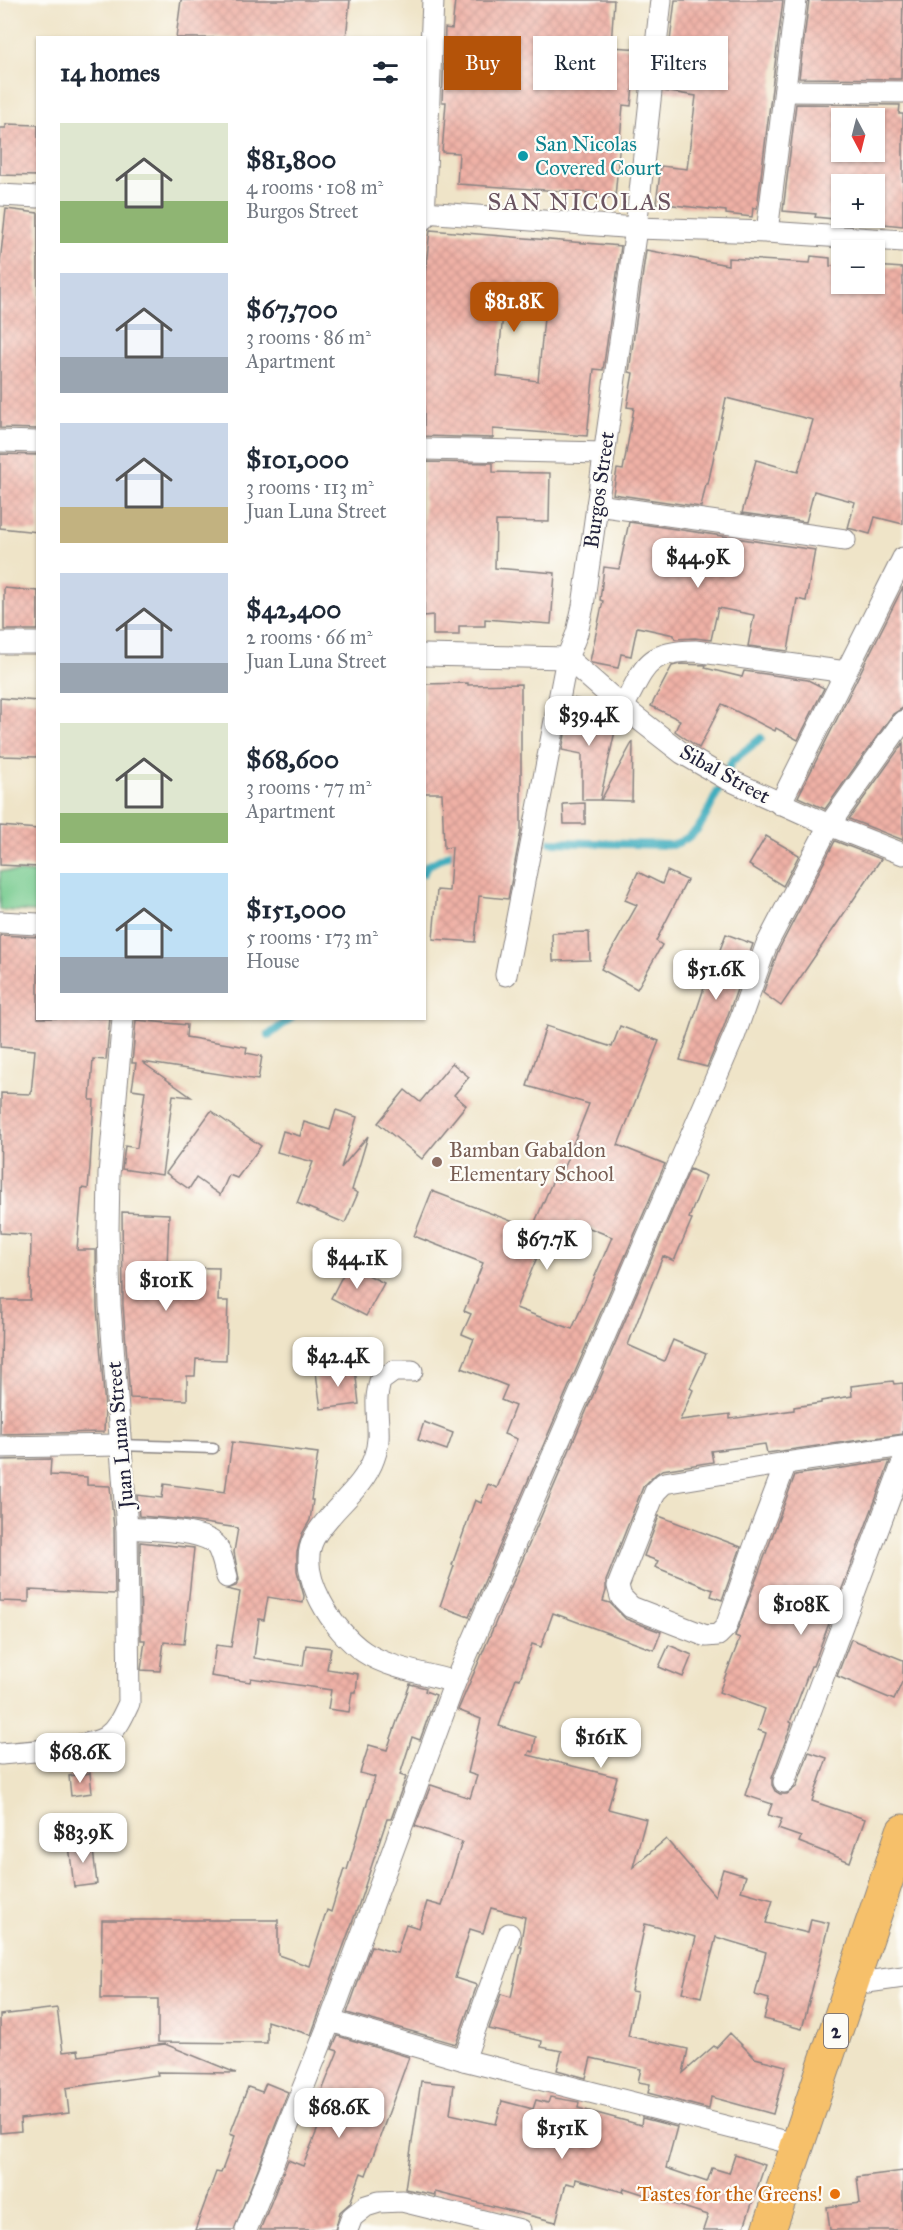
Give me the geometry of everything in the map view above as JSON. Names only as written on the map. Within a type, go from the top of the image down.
[{"type":"highway","name":"2","points":[[770,2230],[903,1832]]},
{"type":"street","points":[[426,186],[433,0]]},
{"type":"street","name":"Burgos Street","points":[[506,975],[567,658],[577,633],[583,606],[636,228],[660,0]]},
{"type":"street","points":[[767,232],[796,0]]},
{"type":"street","points":[[785,91],[903,92]]},
{"type":"street","points":[[0,195],[36,198]]},
{"type":"street","points":[[426,212],[636,228],[767,232],[903,240]]},
{"type":"street","points":[[0,441],[36,441]]},
{"type":"street","points":[[426,449],[604,453]]},
{"type":"street","points":[[597,505],[845,540]]},
{"type":"street","points":[[780,804],[903,558]]},
{"type":"street","points":[[0,643],[36,643]]},
{"type":"street","points":[[623,707],[653,658],[675,651],[694,651],[846,672]]},
{"type":"street","points":[[426,655],[567,658]]},
{"type":"street","name":"Sibal Street","points":[[567,658],[623,707],[682,753],[725,778],[780,804],[903,854]]},
{"type":"street","points":[[246,2230],[330,2021],[455,1682],[735,1034],[766,946],[830,825],[903,721]]},
{"type":"street","points":[[0,922],[36,924]]},
{"type":"street","name":"Juan Luna Street","points":[[0,1754],[79,1745],[105,1738],[119,1725],[129,1703],[127,1528],[110,1306],[108,1230],[109,1174],[123,1020]]},
{"type":"street","points":[[412,1371],[394,1371],[380,1381],[377,1400],[378,1444],[374,1460],[363,1479],[324,1522],[312,1541],[309,1559],[313,1581],[321,1603],[335,1623],[364,1652],[386,1662],[455,1682]]},
{"type":"street","points":[[0,1447],[120,1445]]},
{"type":"street","points":[[786,1463],[726,1627],[718,1635],[706,1636],[631,1607],[621,1597],[618,1586],[656,1492],[664,1483],[786,1463],[903,1446]]},
{"type":"street","points":[[784,1782],[903,1462]]},
{"type":"street","points":[[127,1528],[196,1534],[218,1547],[227,1577]]},
{"type":"street","points":[[464,2060],[509,1934]]},
{"type":"street","points":[[853,1984],[903,1977]]},
{"type":"street","points":[[330,2021],[464,2060],[799,2145]]},
{"type":"street","points":[[347,2230],[352,2217],[366,2206],[379,2202],[402,2201],[520,2230]]},
{"type":"lane","points":[[120,1445],[213,1448]]},
{"type":"green space","points":[[0,871],[36,873],[36,912],[0,910]]},
{"type":"building","points":[[181,0],[350,0],[346,36],[176,36]]},
{"type":"building","points":[[455,0],[614,0],[612,36],[533,36],[533,90],[617,90],[617,47],[629,48],[629,90],[633,90],[631,106],[623,105],[615,198],[591,197],[591,193],[457,184],[459,153],[442,152],[446,102],[442,102],[444,53],[444,90],[521,90],[521,36],[445,36],[445,28],[452,29]]},
{"type":"building","points":[[675,0],[783,0],[757,208],[753,208],[752,217],[726,214],[726,211],[656,203],[661,166],[687,169],[696,96],[664,90],[728,90],[728,36],[671,36]]},
{"type":"building","points":[[809,0],[903,0],[901,79],[799,78]]},
{"type":"building","points":[[796,104],[900,105],[899,114],[903,114],[903,226],[885,224],[885,174],[831,174],[831,219],[815,217],[816,214],[783,211]]},
{"type":"building","points":[[6,124],[36,125],[36,176],[0,175],[0,128],[6,128]]},
{"type":"building","points":[[6,209],[36,213],[36,429],[0,428],[0,262]]},
{"type":"building","points":[[430,230],[621,246],[603,370],[594,369],[587,436],[493,429],[493,438],[426,436],[426,265]],"holes":[[[504,304],[545,307],[538,381],[497,376]]]},
{"type":"building","points":[[646,250],[728,265],[728,258],[810,263],[811,256],[830,258],[831,294],[885,294],[885,267],[903,268],[903,524],[875,517],[870,534],[848,528],[855,502],[814,491],[806,522],[742,513],[756,460],[798,472],[813,420],[726,398],[701,507],[613,494],[617,469],[623,470],[634,408],[627,407],[633,373],[629,372]]},
{"type":"building","points":[[0,454],[36,455],[36,532],[0,528]]},
{"type":"building","points":[[426,462],[493,463],[493,472],[550,473],[549,522],[496,521],[495,568],[555,573],[551,624],[485,619],[485,626],[459,626],[459,635],[433,635],[433,615],[426,616]]},
{"type":"building","points":[[629,522],[815,550],[806,601],[797,599],[788,651],[748,646],[754,615],[718,608],[711,640],[675,639],[674,635],[637,627],[631,656],[621,654],[618,668],[592,663],[590,661],[603,601],[600,600],[604,567],[619,569]]},
{"type":"building","points":[[903,587],[903,708],[893,714],[825,809],[798,797]]},
{"type":"building","points":[[4,588],[36,591],[36,630],[4,630]]},
{"type":"building","points":[[706,665],[705,668],[742,677],[744,671],[808,680],[824,688],[798,740],[722,704],[699,748],[675,731],[680,720],[651,706],[672,666]]},
{"type":"building","points":[[426,684],[521,684],[521,831],[508,899],[479,896],[475,942],[433,939],[437,890],[449,891],[452,847],[444,848],[442,793],[426,793]]},
{"type":"building","points":[[0,698],[36,701],[36,757],[0,756]]},
{"type":"building","points":[[572,698],[597,703],[592,730],[615,731],[600,800],[582,800],[582,754],[562,750]]},
{"type":"building","points":[[633,741],[632,801],[601,800]]},
{"type":"building","points":[[903,743],[903,840],[849,819]]},
{"type":"building","points":[[585,803],[585,824],[564,824],[563,804]]},
{"type":"building","points":[[0,826],[36,829],[36,867],[0,865]]},
{"type":"building","points":[[766,836],[799,855],[783,886],[749,865]]},
{"type":"building","points":[[835,841],[881,859],[781,1006],[763,993],[778,951]]},
{"type":"building","points":[[667,871],[687,880],[656,941],[662,945],[637,989],[601,969],[637,905],[625,900],[638,872],[662,884]]},
{"type":"building","points":[[589,932],[590,960],[553,961],[552,933]]},
{"type":"building","points":[[726,934],[753,944],[707,1067],[680,1060],[711,967],[713,968]]},
{"type":"building","points":[[0,935],[36,937],[36,1020],[110,1020],[106,1060],[93,1059],[90,1100],[94,1100],[90,1167],[88,1189],[82,1188],[77,1250],[96,1250],[97,1307],[105,1408],[104,1432],[0,1434],[2,1300],[30,1300],[31,1235],[0,1233],[1,1093],[31,1094],[35,1050],[0,1047]]},
{"type":"building","points":[[136,1020],[187,1025],[186,1037],[247,1047],[246,1053],[262,1056],[258,1080],[142,1062],[191,1097],[173,1095],[162,1175],[122,1169],[125,1146],[137,1148],[145,1091],[132,1089],[136,1063],[132,1063]]},
{"type":"building","points":[[546,1026],[612,1047],[620,1026],[659,1041],[618,1145],[665,1164],[469,1617],[440,1606],[475,1500],[481,1503],[488,1484],[497,1488],[517,1439],[504,1434],[515,1406],[501,1400],[507,1386],[462,1368],[474,1339],[462,1334],[471,1314],[464,1311],[483,1263],[414,1236],[432,1191],[532,1229],[553,1180],[558,1182],[589,1104],[527,1086]],"holes":[[[572,1221],[612,1237],[572,1329],[516,1308],[540,1250],[558,1257]]]},
{"type":"building","points":[[452,1063],[469,1077],[454,1095],[466,1105],[422,1159],[378,1123],[405,1090],[420,1102]]},
{"type":"building","points":[[336,1110],[357,1117],[341,1168],[368,1136],[352,1190],[358,1193],[345,1223],[297,1203],[313,1162],[277,1152],[283,1131],[300,1136],[304,1122],[330,1130]]},
{"type":"building","points":[[211,1111],[261,1146],[237,1178],[229,1175],[220,1195],[196,1178],[189,1189],[166,1173]]},
{"type":"building","points":[[690,1169],[706,1176],[689,1218],[692,1219],[674,1261],[663,1256],[628,1345],[664,1361],[673,1340],[706,1354],[690,1388],[693,1390],[680,1420],[730,1414],[730,1419],[794,1410],[794,1407],[852,1396],[851,1386],[893,1381],[894,1384],[903,1383],[903,1434],[767,1453],[765,1444],[711,1451],[713,1462],[662,1470],[656,1474],[643,1487],[606,1581],[603,1601],[610,1603],[626,1619],[661,1632],[654,1650],[553,1613],[541,1647],[532,1644],[520,1679],[516,1678],[499,1726],[536,1737],[533,1752],[530,1751],[528,1755],[617,1777],[608,1809],[646,1819],[633,1867],[666,1839],[715,1896],[723,1869],[746,1876],[741,1891],[773,1900],[766,1923],[808,1933],[811,1919],[829,1923],[802,2029],[764,2019],[769,1999],[755,1995],[766,1952],[716,1937],[701,1997],[682,1992],[696,1937],[645,1924],[631,1991],[637,1992],[628,2036],[688,2049],[683,2073],[714,2046],[716,2048],[730,2033],[755,2058],[786,2066],[773,2114],[711,2097],[709,2109],[648,2093],[650,2084],[638,2082],[641,2069],[591,2058],[586,2078],[557,2070],[562,2051],[541,2047],[542,2041],[489,2029],[501,1994],[511,1997],[522,1947],[520,1947],[525,1917],[491,1908],[483,1933],[470,1929],[455,1978],[477,1985],[456,2044],[347,2013],[371,1946],[397,1953],[406,1924],[419,1928],[427,1902],[442,1906],[462,1842],[415,1826],[431,1785],[470,1798],[477,1776],[468,1773],[481,1719],[458,1710]]},
{"type":"building","points":[[122,1212],[169,1214],[167,1267],[219,1268],[218,1301],[228,1301],[226,1360],[196,1359],[195,1376],[187,1376],[187,1400],[130,1398],[123,1305]]},
{"type":"building","points":[[348,1265],[384,1283],[366,1316],[331,1298]]},
{"type":"building","points":[[355,1368],[359,1404],[321,1409],[316,1373]]},
{"type":"building","points":[[424,1422],[453,1433],[447,1450],[418,1440]]},
{"type":"building","points":[[232,1442],[318,1453],[310,1520],[302,1534],[297,1552],[297,1571],[304,1596],[303,1603],[268,1597],[264,1620],[259,1619],[254,1658],[303,1666],[306,1645],[331,1648],[327,1669],[358,1674],[356,1692],[352,1692],[349,1712],[328,1709],[331,1690],[251,1678],[250,1682],[211,1676],[216,1645],[231,1647],[240,1592],[227,1589],[236,1586],[239,1580],[234,1552],[238,1528],[139,1516],[137,1495],[162,1498],[164,1484],[225,1492]]},
{"type":"building","points":[[51,1459],[50,1475],[87,1477],[87,1485],[110,1486],[114,1529],[115,1594],[29,1590],[29,1602],[0,1601],[0,1460]]},
{"type":"building","points":[[890,1461],[790,1722],[792,1723],[772,1778],[775,1791],[787,1794],[796,1787],[809,1752],[827,1758],[812,1801],[865,1819],[850,1862],[799,1842],[801,1837],[778,1829],[782,1819],[768,1815],[772,1804],[745,1795],[766,1733],[758,1730],[765,1709],[719,1692],[740,1638],[735,1636],[795,1475]]},
{"type":"building","points":[[659,1516],[741,1547],[722,1600],[711,1596],[713,1590],[655,1567],[658,1561],[644,1556]]},
{"type":"building","points":[[140,1542],[194,1548],[184,1644],[164,1642],[160,1671],[141,1670],[145,1640],[141,1640]]},
{"type":"building","points":[[851,1639],[903,1660],[903,1680],[894,1700],[837,1676]]},
{"type":"building","points":[[669,1645],[692,1655],[683,1677],[659,1667]]},
{"type":"building","points":[[410,1684],[426,1688],[425,1691],[436,1695],[420,1740],[412,1737],[400,1775],[406,1777],[391,1819],[387,1819],[311,2035],[267,2021],[267,2043],[158,2042],[158,1999],[101,1999],[102,1920],[278,1920],[278,1955],[309,1966],[327,1910],[331,1912],[344,1869],[347,1870],[375,1777],[360,1773],[369,1745],[387,1750]]},
{"type":"building","points":[[90,1773],[92,1793],[71,1796],[69,1776]]},
{"type":"building","points":[[92,1841],[97,1884],[74,1887],[69,1845]]},
{"type":"building","points":[[57,2008],[63,2052],[78,2050],[79,2056],[165,2044],[236,2073],[157,2072],[158,2075],[66,2088],[69,2113],[20,2119],[21,2131],[0,2133],[0,2015]]},
{"type":"building","points":[[338,2036],[409,2057],[366,2175],[361,2173],[350,2203],[340,2212],[335,2230],[260,2230],[288,2160],[303,2166],[329,2100],[320,2096],[338,2051],[332,2049]]},
{"type":"building","points":[[421,2081],[454,2085],[450,2114],[496,2124],[502,2101],[533,2109],[536,2100],[548,2103],[550,2097],[579,2102],[578,2108],[641,2125],[642,2118],[677,2127],[666,2168],[707,2182],[712,2168],[729,2173],[735,2155],[765,2165],[743,2230],[703,2230],[708,2215],[624,2188],[623,2192],[576,2179],[575,2185],[566,2183],[556,2222],[435,2192],[435,2195],[405,2189]]},
{"type":"building","points":[[266,2083],[288,2092],[234,2230],[195,2230],[216,2172],[221,2173],[235,2136],[230,2134],[248,2087],[262,2092]]},
{"type":"building","points":[[903,2171],[903,2230],[830,2230],[827,2207],[860,2203],[857,2177]]},
{"type":"waterway","points":[[727,771],[732,761],[761,738]]},
{"type":"waterway","points":[[551,842],[672,845],[682,841],[696,830],[706,816],[718,791]]},
{"type":"waterway","points":[[426,868],[460,849]]},
{"type":"waterway","points":[[269,1035],[288,1020]]},
{"type":"place","name":"San Nicolas Covered Court","points":[[523,156]]},
{"type":"place","name":"Bamban Gabaldon Elementary School","points":[[437,1162]]},
{"type":"place","name":"Tastes for the Greens!","points":[[835,2194]]},
{"type":"district","name":"SAN NICOLAS","points":[[580,202]]}]
